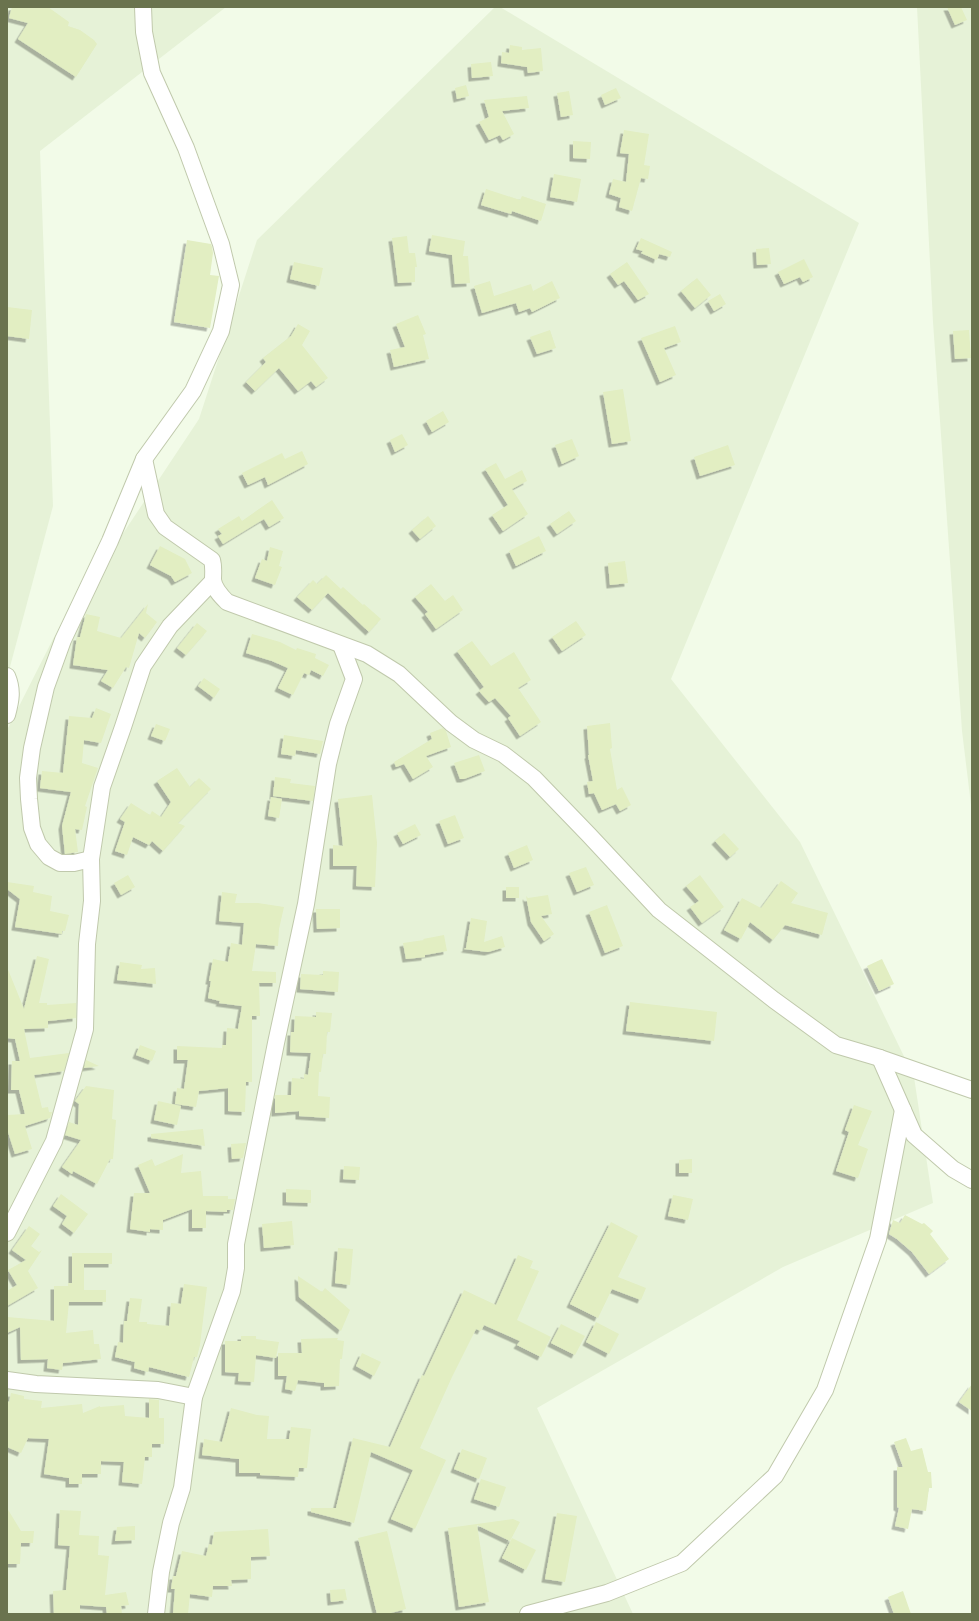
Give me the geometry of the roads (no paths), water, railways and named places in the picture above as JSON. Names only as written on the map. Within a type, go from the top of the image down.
[{"type":"street","points":[[91,859],[74,863],[60,863],[49,857],[38,844],[32,828],[28,799],[28,778],[32,748],[46,687],[63,640],[110,542],[144,459],[193,391],[221,330],[231,285],[221,244],[186,148],[152,73],[144,32],[143,7]]},
{"type":"street","points":[[144,459],[156,514],[165,527],[212,560],[214,568],[213,580],[218,592],[227,602],[367,654],[399,674],[451,723],[474,740],[503,754],[534,778],[659,910],[774,1000],[836,1045],[880,1058],[972,1090]]},
{"type":"street","points":[[7,1233],[54,1140],[85,1029],[87,944],[92,901],[91,859],[102,787],[143,666],[170,626],[213,580]]},
{"type":"street","points":[[156,1614],[162,1565],[171,1524],[182,1488],[194,1397],[232,1290],[236,1268],[236,1244],[276,1043],[306,904],[328,764],[338,724],[354,679],[341,645]]},
{"type":"street","points":[[7,676],[11,684],[12,695],[7,715]]},
{"type":"street","points":[[880,1058],[914,1135],[953,1168],[972,1180]]},
{"type":"street","points":[[528,1614],[607,1593],[682,1563],[776,1476],[825,1390],[878,1239],[903,1110]]},
{"type":"street","points":[[7,1380],[36,1384],[158,1390],[194,1397]]}]
